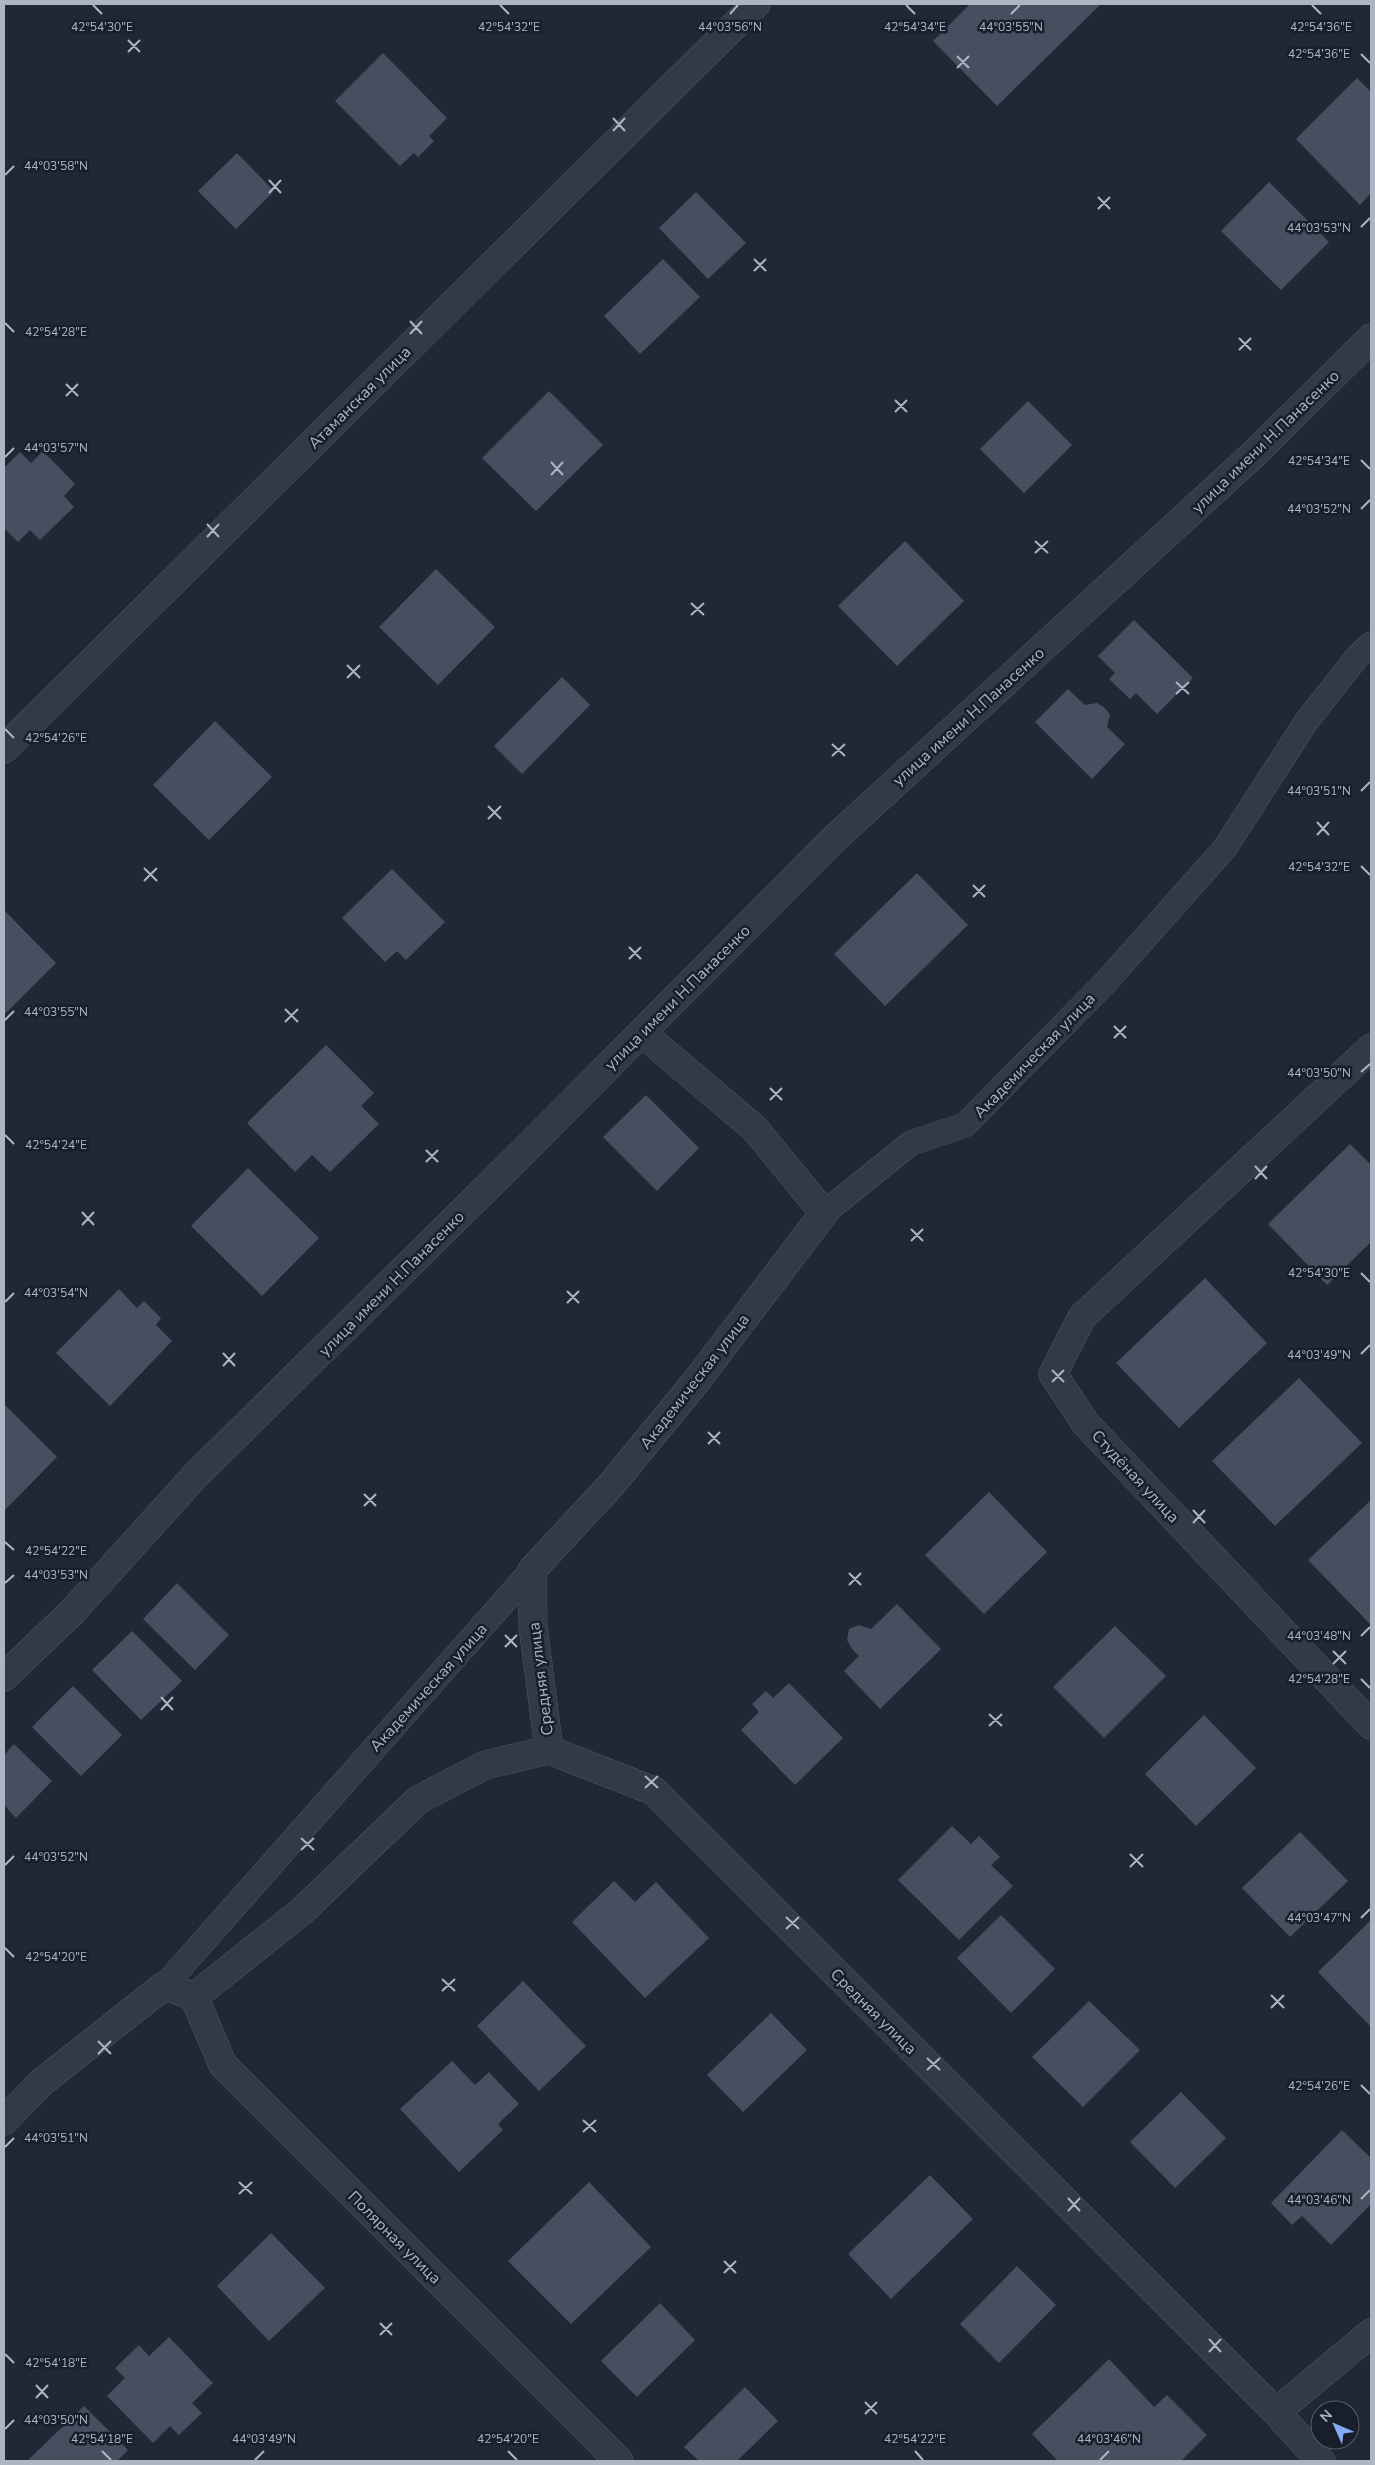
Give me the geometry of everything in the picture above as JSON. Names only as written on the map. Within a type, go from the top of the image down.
[{"type":"street","name":"Атаманская улица","points":[[4,749],[756,4]]},
{"type":"street","name":"улица имени Н.Панасенко","points":[[4,1678],[72,1612],[194,1476],[642,1033],[833,840],[1255,453],[1371,338]]},
{"type":"street","points":[[642,1033],[754,1129],[824,1213]]},
{"type":"street","name":"Студёная улица","points":[[1371,1048],[1082,1317],[1053,1374],[1086,1424],[1371,1725]]},
{"type":"street","name":"Академическая улица","points":[[532,1570],[624,1469],[698,1379],[824,1213]]},
{"type":"street","name":"Средняя улица","points":[[532,1570],[533,1626],[549,1750],[654,1791],[1276,2412],[1320,2461]]},
{"type":"street","points":[[164,1985],[194,1997],[302,1911],[418,1800],[485,1765],[549,1750]]},
{"type":"street","name":"Академическая улица","points":[[4,2120],[42,2082],[164,1985]]},
{"type":"street","name":"Полярная улица","points":[[194,1997],[223,2065],[619,2461]]},
{"type":"street","points":[[1276,2412],[1371,2333]]},
{"type":"lane","name":"Академическая улица","points":[[824,1213],[910,1143],[966,1125],[1105,983],[1225,848],[1306,722],[1357,657],[1371,644]]},
{"type":"lane","name":"Академическая улица","points":[[164,1985],[532,1570]]},
{"type":"building","points":[[970,4],[1101,4],[997,106],[933,41]]},
{"type":"building","points":[[383,53],[447,118],[429,136],[434,141],[418,157],[414,153],[400,166],[335,101]]},
{"type":"building","points":[[1357,78],[1371,92],[1371,193],[1360,205],[1296,139]]},
{"type":"building","points":[[237,153],[274,191],[236,229],[198,191]]},
{"type":"building","points":[[1269,182],[1329,242],[1281,290],[1221,231]]},
{"type":"building","points":[[696,192],[746,243],[708,279],[659,228]]},
{"type":"building","points":[[663,259],[700,297],[640,354],[604,316]]},
{"type":"building","points":[[549,391],[603,445],[536,511],[482,458]]},
{"type":"building","points":[[1028,401],[1072,445],[1024,493],[980,449]]},
{"type":"building","points":[[43,451],[75,484],[64,496],[74,507],[40,540],[30,530],[18,542],[4,528],[4,468],[20,452],[31,463]]},
{"type":"building","points":[[905,541],[964,601],[897,666],[838,606]]},
{"type":"building","points":[[436,569],[495,627],[438,685],[379,627]]},
{"type":"building","points":[[1134,620],[1193,678],[1157,714],[1136,693],[1130,699],[1109,679],[1115,673],[1098,656]]},
{"type":"building","points":[[562,677],[590,705],[522,774],[494,746]]},
{"type":"building","points":[[1068,689],[1085,705],[1097,703],[1105,708],[1110,715],[1107,727],[1125,744],[1092,779],[1035,722]]},
{"type":"building","points":[[215,721],[272,777],[209,840],[153,785]]},
{"type":"building","points":[[392,869],[445,922],[406,960],[397,951],[385,962],[342,918]]},
{"type":"building","points":[[917,873],[968,925],[885,1006],[834,954]]},
{"type":"building","points":[[4,910],[56,963],[4,1015]]},
{"type":"building","points":[[326,1045],[374,1093],[361,1106],[379,1124],[330,1172],[312,1155],[295,1172],[247,1123]]},
{"type":"building","points":[[646,1095],[699,1148],[657,1191],[603,1137]]},
{"type":"building","points":[[1350,1144],[1371,1165],[1371,1242],[1327,1285],[1268,1224]]},
{"type":"building","points":[[248,1168],[319,1238],[262,1296],[191,1226]]},
{"type":"building","points":[[1205,1278],[1267,1343],[1179,1428],[1116,1363]]},
{"type":"building","points":[[119,1289],[137,1308],[144,1301],[161,1318],[156,1325],[172,1341],[110,1406],[56,1353]]},
{"type":"building","points":[[1299,1378],[1362,1443],[1275,1526],[1212,1461]]},
{"type":"building","points":[[4,1404],[57,1457],[4,1511]]},
{"type":"building","points":[[989,1492],[1047,1552],[984,1614],[925,1555]]},
{"type":"building","points":[[1371,1500],[1371,1625],[1308,1560]]},
{"type":"building","points":[[177,1583],[229,1635],[195,1670],[143,1619]]},
{"type":"building","points":[[897,1604],[941,1649],[880,1709],[844,1671],[859,1656],[847,1640],[849,1629],[859,1625],[871,1629]]},
{"type":"building","points":[[1115,1626],[1166,1676],[1104,1738],[1053,1687]]},
{"type":"building","points":[[132,1631],[182,1681],[141,1720],[92,1670]]},
{"type":"building","points":[[789,1683],[843,1738],[795,1785],[741,1730],[759,1712],[752,1704],[766,1691],[773,1698]]},
{"type":"building","points":[[73,1686],[122,1735],[81,1776],[32,1727]]},
{"type":"building","points":[[1204,1715],[1256,1768],[1196,1826],[1145,1774]]},
{"type":"building","points":[[14,1744],[52,1781],[16,1818],[4,1805],[4,1755]]},
{"type":"building","points":[[952,1826],[971,1844],[979,1836],[1000,1857],[991,1865],[1013,1886],[959,1940],[898,1880]]},
{"type":"building","points":[[1300,1832],[1348,1881],[1290,1937],[1242,1888]]},
{"type":"building","points":[[614,1881],[635,1902],[656,1882],[709,1938],[645,1998],[572,1922]]},
{"type":"building","points":[[1001,1915],[1055,1969],[1011,2013],[957,1958]]},
{"type":"building","points":[[1371,1920],[1371,2027],[1318,1972]]},
{"type":"building","points":[[523,1981],[586,2046],[539,2091],[477,2026]]},
{"type":"building","points":[[1089,2001],[1140,2050],[1083,2107],[1032,2057]]},
{"type":"building","points":[[771,2013],[807,2050],[743,2112],[707,2075]]},
{"type":"building","points":[[452,2061],[475,2085],[489,2072],[519,2104],[498,2124],[503,2130],[459,2172],[400,2109]]},
{"type":"building","points":[[1181,2092],[1226,2138],[1175,2188],[1130,2142]]},
{"type":"building","points":[[1342,2130],[1371,2158],[1371,2204],[1331,2245],[1302,2216],[1292,2225],[1271,2203]]},
{"type":"building","points":[[930,2175],[973,2219],[891,2299],[848,2254]]},
{"type":"building","points":[[589,2182],[651,2247],[571,2324],[508,2261]]},
{"type":"building","points":[[271,2233],[325,2288],[269,2341],[217,2286]]},
{"type":"building","points":[[1017,2266],[1056,2305],[999,2363],[960,2324]]},
{"type":"building","points":[[660,2303],[695,2340],[637,2397],[601,2361]]},
{"type":"building","points":[[169,2337],[213,2383],[192,2403],[202,2413],[179,2435],[170,2426],[153,2443],[107,2396],[125,2378],[115,2368],[139,2345],[149,2356]]},
{"type":"building","points":[[1109,2359],[1154,2407],[1167,2395],[1207,2435],[1181,2461],[1058,2461],[1032,2434]]},
{"type":"building","points":[[745,2387],[778,2421],[737,2461],[699,2461],[684,2447]]},
{"type":"building","points":[[84,2406],[128,2450],[117,2461],[27,2461]]}]
